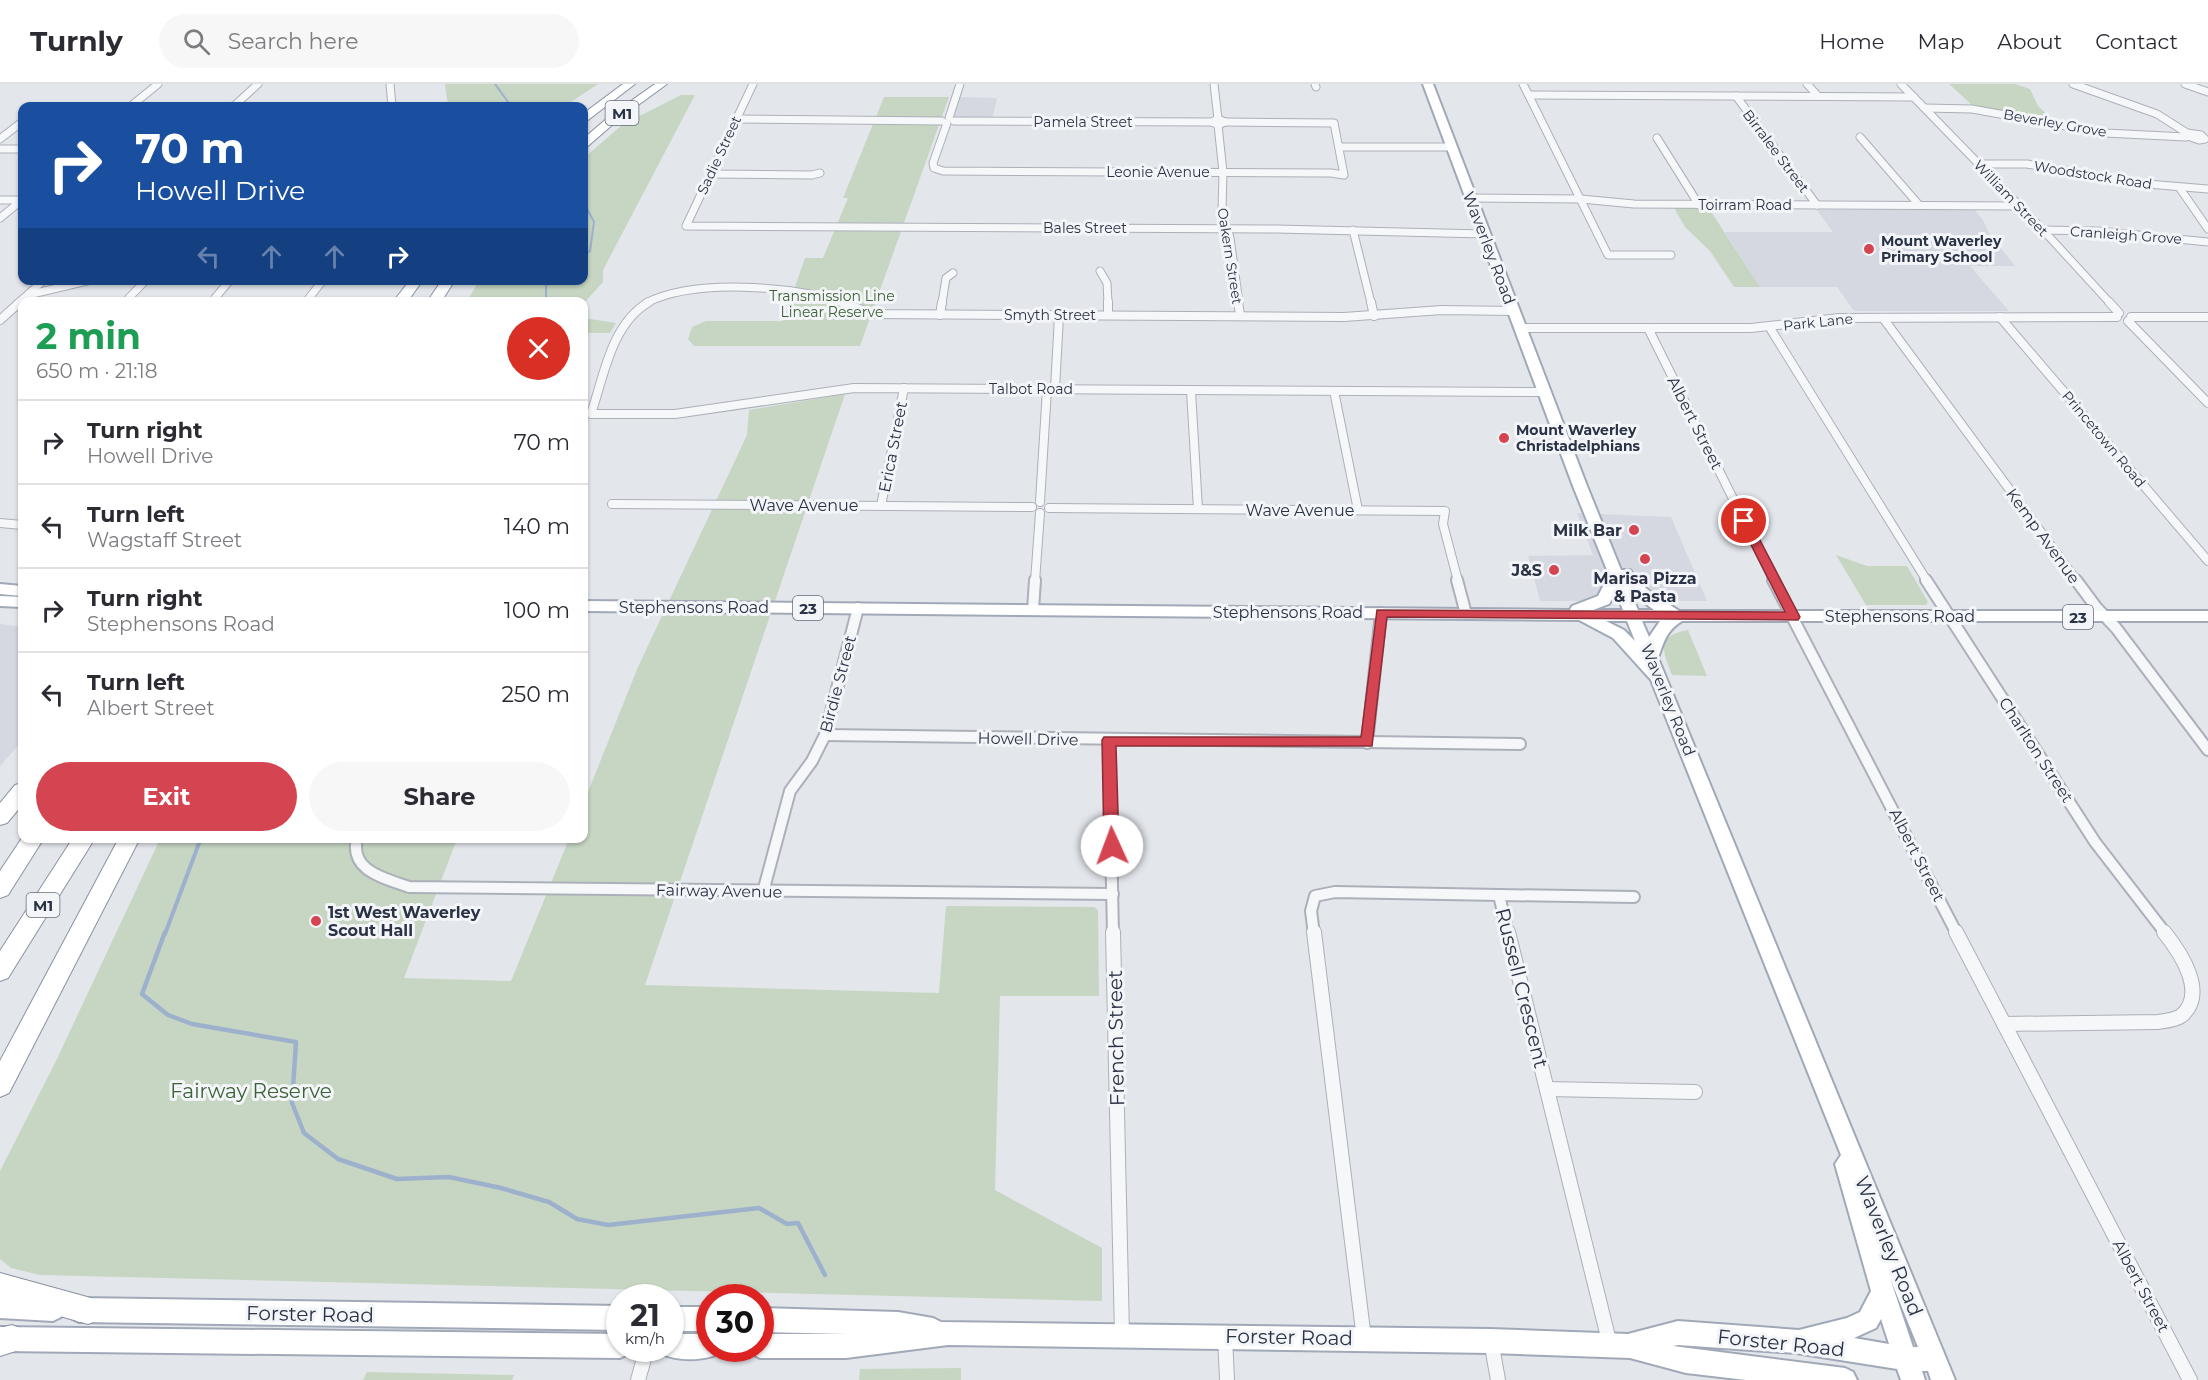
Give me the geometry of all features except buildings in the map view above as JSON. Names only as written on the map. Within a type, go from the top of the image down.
[{"type":"highway","name":"M1","points":[[588,115],[630,84]]},
{"type":"highway","name":"M1","points":[[588,141],[615,117],[662,84]]},
{"type":"highway","points":[[404,297],[413,285]]},
{"type":"highway","points":[[0,817],[18,796]]},
{"type":"highway","name":"M1","points":[[0,889],[31,843]]},
{"type":"highway","name":"M1","points":[[0,971],[82,843]]},
{"type":"highway","points":[[0,1085],[127,843]]},
{"type":"highway","points":[[0,1286],[88,1310]]},
{"type":"main road","name":"Waverley Road","points":[[1428,84],[1587,503],[1610,554],[1833,1114],[1866,1189],[1938,1370]]},
{"type":"main road","points":[[1610,554],[1633,588],[1660,607],[1680,615]]},
{"type":"main road","points":[[1568,613],[1604,600],[1617,574]]},
{"type":"main road","points":[[0,589],[18,591]]},
{"type":"main road","points":[[0,600],[18,602]]},
{"type":"main road","name":"Stephensons Road","points":[[588,608],[1568,613],[1793,617],[2208,616]]},
{"type":"main road","points":[[1568,613],[1599,623],[1620,634],[1663,685]]},
{"type":"main road","points":[[1651,656],[1655,638],[1665,623],[1680,615]]},
{"type":"main road","name":"Waverley Road","points":[[1833,1114],[1883,1292],[1913,1380]]},
{"type":"main road","points":[[1796,1341],[1848,1329],[1868,1320],[1883,1292]]},
{"type":"main road","name":"Forster Road","points":[[0,1307],[606,1318]]},
{"type":"main road","name":"Forster Road","points":[[774,1320],[898,1324],[948,1333]]},
{"type":"main road","name":"Forster Road","points":[[774,1346],[846,1346],[948,1333],[1225,1335],[1491,1341],[1620,1345],[1686,1361],[1839,1379]]},
{"type":"main road","name":"Forster Road","points":[[1620,1345],[1678,1333],[1796,1341],[1904,1358],[1938,1370]]},
{"type":"main road","name":"Forster Road","points":[[4,1340],[606,1346]]},
{"type":"street","points":[[136,102],[158,84]]},
{"type":"street","points":[[238,102],[258,84]]},
{"type":"street","points":[[390,84],[392,102]]},
{"type":"street","name":"Sadie Street","points":[[686,226],[753,84]]},
{"type":"street","points":[[948,121],[960,84]]},
{"type":"street","name":"Oakern Street","points":[[1214,84],[1223,172],[1222,211],[1230,238],[1240,315]]},
{"type":"street","points":[[1523,84],[1608,255],[1671,255]]},
{"type":"street","points":[[1807,84],[1818,96]]},
{"type":"street","name":"William Street","points":[[1901,84],[2043,230],[2118,315]]},
{"type":"street","points":[[2073,84],[2157,114],[2187,135],[2205,139]]},
{"type":"street","points":[[2185,84],[2208,92]]},
{"type":"street","points":[[1529,95],[1914,97]]},
{"type":"street","name":"Birralee Street","points":[[1736,96],[1816,205]]},
{"type":"street","name":"Beverley Grove","points":[[1925,108],[1972,109],[2105,133],[2187,135]]},
{"type":"street","name":"Pamela Street","points":[[736,119],[1334,123],[1340,147]]},
{"type":"street","name":"Leonie Avenue","points":[[948,121],[933,163],[934,168],[943,171],[1331,172],[1344,175],[1340,147]]},
{"type":"street","points":[[0,140],[18,125]]},
{"type":"street","points":[[1860,137],[1919,205]]},
{"type":"street","points":[[1658,138],[1700,205]]},
{"type":"street","points":[[1340,147],[1451,147]]},
{"type":"street","points":[[0,149],[18,149]]},
{"type":"street","name":"Woodstock Road","points":[[1979,164],[2027,164],[2135,183],[2208,189]]},
{"type":"street","points":[[711,174],[812,175],[820,173]]},
{"type":"street","points":[[2179,187],[2208,229]]},
{"type":"street","name":"Toirram Road","points":[[1470,198],[1581,198],[1635,204],[1700,205],[2019,206]]},
{"type":"street","points":[[0,200],[18,200]]},
{"type":"street","points":[[0,218],[18,203]]},
{"type":"street","name":"Bales Street","points":[[686,226],[1353,230],[1484,234]]},
{"type":"street","points":[[1353,230],[1374,316]]},
{"type":"street","name":"Cranleigh Grove","points":[[2043,230],[2097,231],[2208,242]]},
{"type":"street","points":[[1100,271],[1107,283],[1108,315]]},
{"type":"street","points":[[940,315],[946,278],[953,273]]},
{"type":"street","points":[[26,297],[39,285]]},
{"type":"street","points":[[28,295],[70,285]]},
{"type":"street","points":[[130,297],[141,285]]},
{"type":"street","points":[[216,297],[226,285]]},
{"type":"street","points":[[310,297],[319,285]]},
{"type":"street","name":"Smyth Street","points":[[615,345],[624,326],[643,306],[676,292],[699,289],[790,289],[873,314],[1374,316],[1442,310],[1514,312]]},
{"type":"street","points":[[0,320],[18,304]]},
{"type":"street","points":[[2118,315],[2130,319],[2208,317]]},
{"type":"street","name":"Park Lane","points":[[1520,328],[1770,328],[1839,318],[2118,315]]},
{"type":"street","points":[[1033,610],[1037,508],[1059,316]]},
{"type":"street","name":"Princetown Road","points":[[2000,317],[2208,561]]},
{"type":"street","name":"Kemp Avenue","points":[[1883,318],[2104,617],[2116,628],[2208,750]]},
{"type":"street","points":[[2130,319],[2208,404]]},
{"type":"street","name":"Albert Street","points":[[1648,328],[1793,617],[2190,1380]]},
{"type":"street","name":"Charlton Street","points":[[1770,328],[1949,616],[2095,842],[2186,960],[2195,984],[2193,1003],[2180,1017],[2158,1022],[2004,1024]]},
{"type":"street","name":"Talbot Road","points":[[615,345],[591,414],[675,414],[845,389],[1545,392]]},
{"type":"street","name":"Erica Street","points":[[881,506],[904,388]]},
{"type":"street","points":[[1191,391],[1198,509]]},
{"type":"street","points":[[1334,392],[1358,510]]},
{"type":"street","name":"Wave Avenue","points":[[612,504],[1037,508],[1047,511],[1049,508],[1445,510],[1443,524],[1466,614]]},
{"type":"street","points":[[0,523],[18,525]]},
{"type":"street","name":"Birdie Street","points":[[763,892],[790,791],[812,761],[825,735],[858,608]]},
{"type":"street","points":[[1367,743],[1381,613]]},
{"type":"street","name":"Howell Drive","points":[[825,735],[1520,744]]},
{"type":"street","name":"French Street","points":[[1109,740],[1122,1335]]},
{"type":"street","name":"Fairway Avenue","points":[[356,843],[353,854],[355,860],[381,876],[410,887],[1113,894]]},
{"type":"street","name":"Russell Crescent","points":[[1364,1339],[1311,911],[1315,896],[1335,892],[1499,895],[1547,1089],[1620,1345]]},
{"type":"street","points":[[1499,895],[1634,897]]},
{"type":"street","points":[[1547,1089],[1695,1092]]},
{"type":"street","points":[[1225,1335],[1227,1380]]},
{"type":"street","points":[[1491,1341],[1498,1380]]},
{"type":"street","points":[[638,1380],[643,1362]]},
{"type":"shaded area","points":[[960,97],[997,98],[992,119],[954,118]]},
{"type":"shaded area","name":"Mount Waverley Primary School","points":[[1817,210],[1975,210],[1989,233],[2015,266],[1970,266],[2009,311],[1854,311],[1837,287],[1760,287],[1725,232],[1833,232]]},
{"type":"shaded area","points":[[1577,513],[1671,517],[1707,601],[1540,601],[1528,556],[1593,555]]},
{"type":"shaded area","points":[[0,624],[18,626],[18,746],[0,766]]},
{"type":"green space","points":[[445,84],[598,84],[571,102],[447,102]]},
{"type":"green space","points":[[1949,84],[2015,84],[2030,89],[2038,106],[2054,121],[1972,105]]},
{"type":"green space","points":[[681,95],[695,95],[603,270],[603,282],[588,299],[469,297],[477,285],[588,285],[588,155],[622,125]]},
{"type":"green space","name":"Transmission Line Linear Reserve","points":[[884,97],[949,97],[860,346],[694,346],[688,339],[692,327],[706,321],[783,321],[805,258],[823,258],[848,198],[843,198]]},
{"type":"green space","points":[[1673,206],[1708,207],[1760,287],[1734,287],[1710,251],[1685,227]]},
{"type":"green space","points":[[588,319],[616,323],[610,333],[588,333]]},
{"type":"green space","name":"Fairway Reserve","points":[[845,394],[645,985],[939,993],[946,906],[1094,907],[1098,910],[1099,996],[1000,996],[995,1190],[1102,1248],[1102,1301],[774,1293],[774,1284],[696,1284],[696,1291],[684,1291],[684,1284],[606,1284],[606,1289],[40,1275],[11,1268],[0,1259],[0,1171],[56,1061],[158,843],[455,843],[404,978],[511,981],[567,843],[588,843],[588,792],[638,667],[747,435],[749,410]]},
{"type":"green space","points":[[1836,555],[1867,566],[1907,566],[1928,602],[1926,605],[1866,605]]},
{"type":"green space","points":[[1688,630],[1707,676],[1672,675],[1664,646],[1670,636]]},
{"type":"green space","points":[[961,1368],[961,1380],[859,1380],[860,1369]]},
{"type":"green space","points":[[367,1372],[514,1375],[512,1380],[363,1380]]},
{"type":"waterway","points":[[495,84],[508,102]]},
{"type":"waterway","points":[[588,211],[594,222],[588,252]]},
{"type":"waterway","points":[[546,297],[547,285]]},
{"type":"waterway","points":[[165,934],[199,843]]},
{"type":"waterway","points":[[165,932],[142,994],[168,1015],[192,1024],[296,1042],[292,1103],[304,1133],[338,1159],[397,1179],[449,1177],[501,1188],[549,1202],[577,1219],[608,1225],[759,1208],[787,1224],[798,1223],[825,1275]]},
{"type":"place","name":"Mount Waverley Primary School","points":[[1869,249]]},
{"type":"place","name":"Mount Waverley Christadelphians","points":[[1504,438]]},
{"type":"place","name":"Milk Bar","points":[[1634,530]]},
{"type":"place","name":"Marisa Pizza & Pasta","points":[[1645,559]]},
{"type":"place","name":"J&S","points":[[1554,570]]},
{"type":"place","name":"1st West Waverley Scout Hall","points":[[316,921]]},
{"type":"route","points":[[1112,846],[1109,740],[1367,743],[1381,613],[1568,613],[1793,617],[1744,521]]}]
